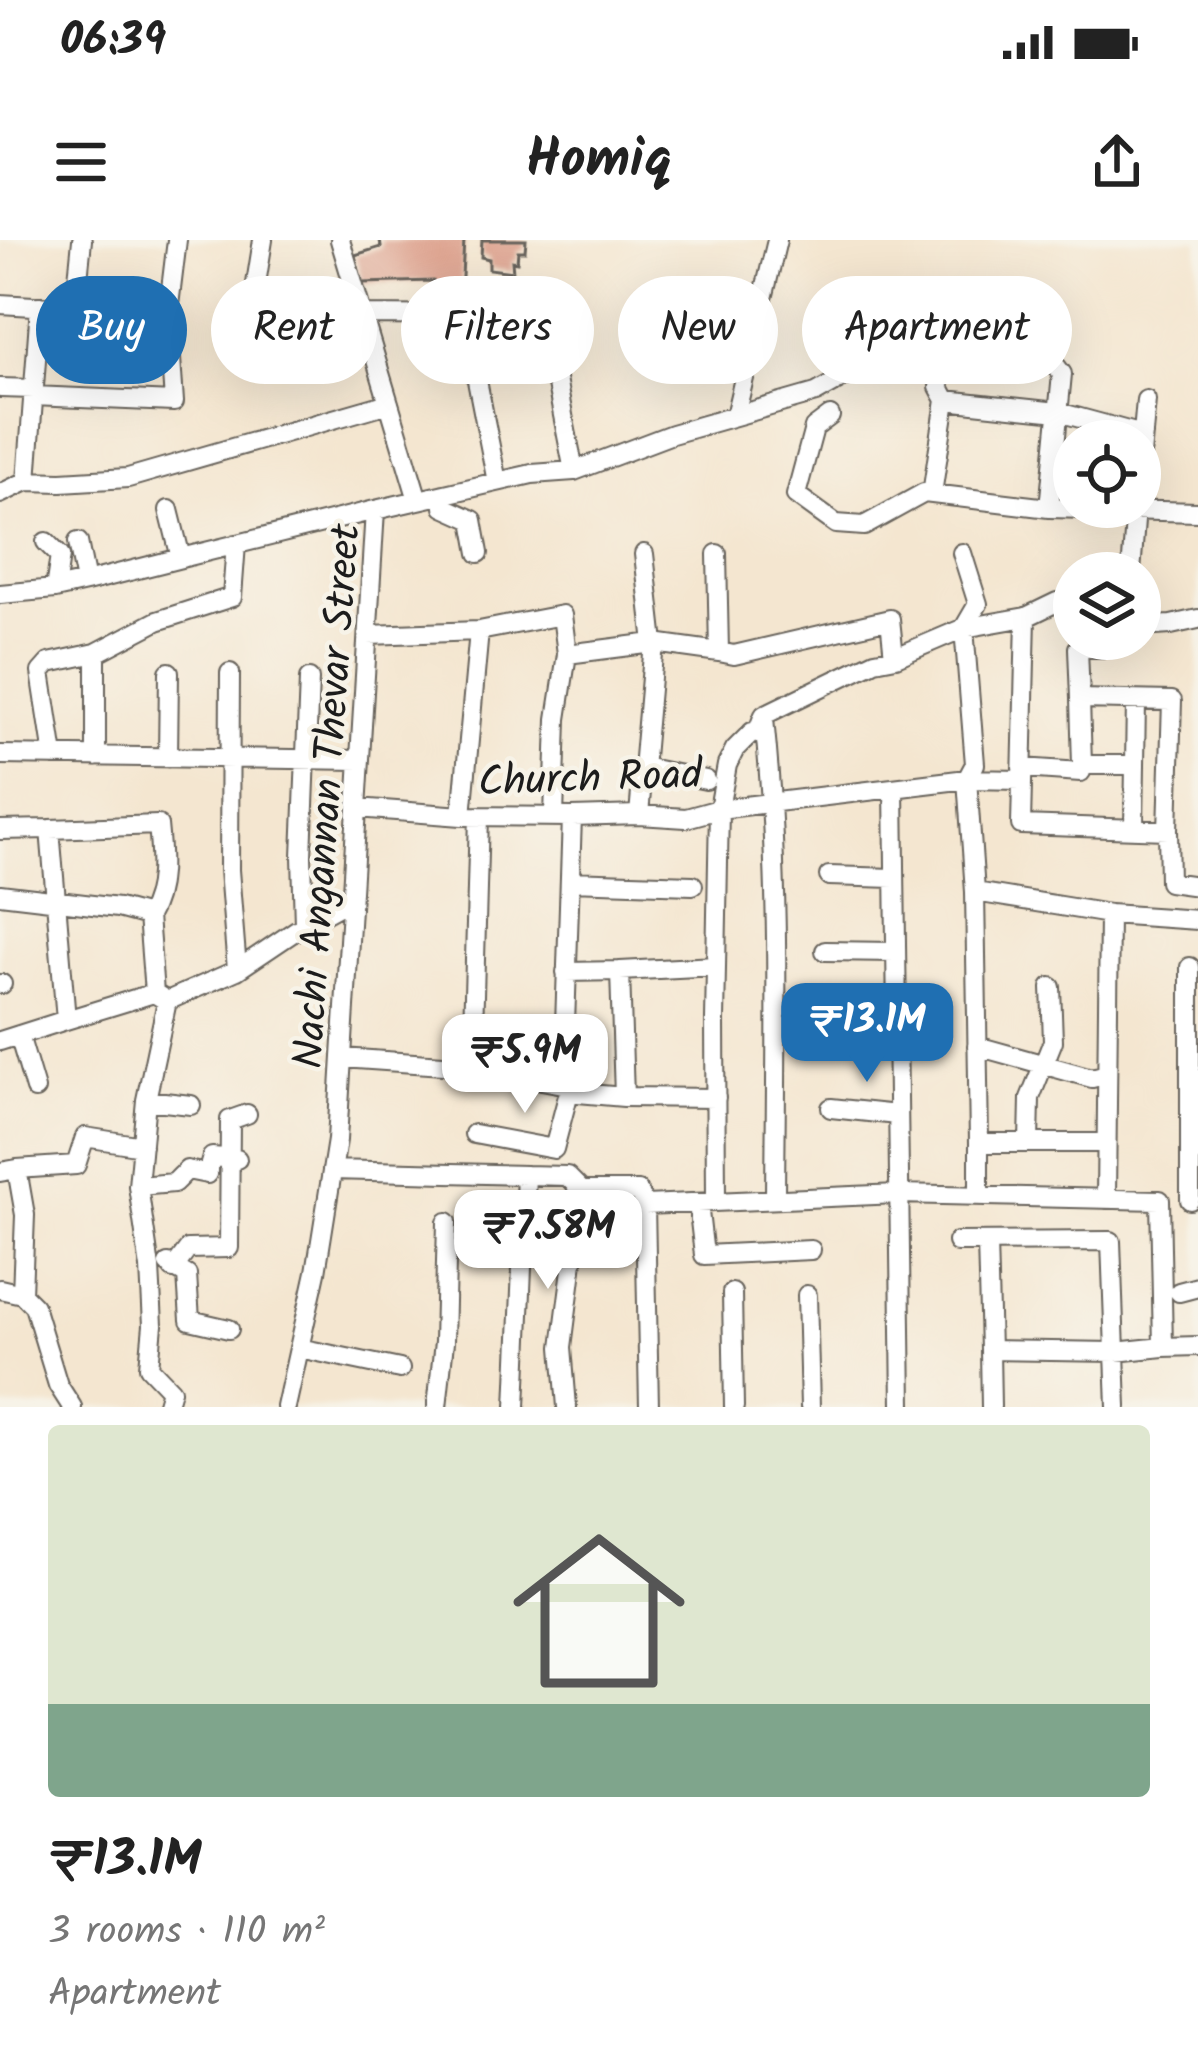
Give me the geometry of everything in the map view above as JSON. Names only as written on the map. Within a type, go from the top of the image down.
[{"type":"street","points":[[78,276],[82,240]]},
{"type":"street","points":[[173,276],[177,240]]},
{"type":"street","points":[[257,276],[263,240]]},
{"type":"street","points":[[340,240],[351,276]]},
{"type":"street","points":[[735,416],[776,240]]},
{"type":"street","points":[[0,304],[36,306]]},
{"type":"street","name":"Nachi Angannan Thevar Street","points":[[286,1407],[316,1272],[337,1140],[375,510],[532,474],[574,472],[672,434],[816,393],[853,372],[870,319],[1024,325],[1063,374],[1048,508]]},
{"type":"street","points":[[27,481],[36,356]]},
{"type":"street","points":[[377,363],[418,500]]},
{"type":"street","points":[[0,388],[174,402],[173,384]]},
{"type":"street","points":[[478,384],[497,482]]},
{"type":"street","points":[[557,384],[574,472]]},
{"type":"street","points":[[932,494],[943,394],[1088,420]]},
{"type":"street","points":[[1144,420],[1146,400]]},
{"type":"street","points":[[0,494],[27,481],[128,478],[389,403]]},
{"type":"street","points":[[830,416],[814,428],[796,495],[836,524],[864,526],[924,493],[1053,508]]},
{"type":"street","points":[[444,494],[444,507],[472,520],[479,554]]},
{"type":"street","points":[[169,510],[181,558]]},
{"type":"street","points":[[0,594],[56,589],[375,510]]},
{"type":"street","points":[[1161,510],[1198,512]]},
{"type":"street","points":[[46,542],[60,556],[56,589]]},
{"type":"street","points":[[77,542],[86,582]]},
{"type":"street","points":[[54,756],[41,672],[49,663],[97,653],[157,621],[232,597],[236,544]]},
{"type":"street","points":[[962,553],[978,604],[964,628],[975,764],[968,779],[975,892],[979,1196]]},
{"type":"street","points":[[639,815],[653,643],[644,554]]},
{"type":"street","points":[[717,554],[719,652]]},
{"type":"street","points":[[811,1250],[704,1256],[716,1098],[719,809],[727,765],[735,749],[752,732],[757,733],[764,716],[875,661],[964,628],[1026,617],[1053,604]]},
{"type":"street","points":[[368,635],[479,631],[562,615],[566,654],[557,719],[570,881],[566,1086],[554,1149],[474,1134]]},
{"type":"street","points":[[1026,617],[1021,825],[1168,830]]},
{"type":"street","points":[[566,654],[653,643],[734,655],[890,619],[894,657]]},
{"type":"street","points":[[1161,626],[1198,619]]},
{"type":"street","points":[[472,1067],[471,816],[479,631]]},
{"type":"street","points":[[96,757],[97,653]]},
{"type":"street","points":[[1078,660],[1082,765]]},
{"type":"street","points":[[168,758],[170,672]]},
{"type":"street","points":[[230,673],[229,870],[237,970]]},
{"type":"street","points":[[304,925],[309,679]]},
{"type":"street","points":[[1080,699],[1172,700],[1169,882],[1198,886]]},
{"type":"street","points":[[1134,828],[1136,701]]},
{"type":"street","points":[[764,716],[777,895],[776,1199]]},
{"type":"street","points":[[0,755],[360,760]]},
{"type":"street","name":"Church Road","points":[[357,808],[471,816],[686,818],[719,809],[968,779],[1082,772],[1082,765],[1135,765]]},
{"type":"street","points":[[643,767],[706,780]]},
{"type":"street","points":[[893,788],[902,1407]]},
{"type":"street","points":[[0,830],[158,825],[156,903],[148,916],[160,997],[138,1186],[153,1325],[149,1367],[171,1390],[166,1407]]},
{"type":"street","points":[[50,829],[66,1020]]},
{"type":"street","points":[[829,876],[894,878]]},
{"type":"street","points":[[570,881],[693,885]]},
{"type":"street","points":[[975,892],[1109,914],[1198,920]]},
{"type":"street","points":[[0,894],[148,916]]},
{"type":"street","points":[[35,1089],[9,1038],[160,997],[237,970],[351,899]]},
{"type":"street","points":[[1106,1199],[1109,914]]},
{"type":"street","points":[[825,951],[895,952]]},
{"type":"street","points":[[566,972],[716,966]]},
{"type":"street","points":[[645,1205],[898,1194],[1194,1200],[1190,967]]},
{"type":"street","points":[[620,970],[624,1097]]},
{"type":"street","points":[[1029,1144],[1030,1098],[1053,1041],[1052,987]]},
{"type":"street","points":[[813,1029],[896,1037]]},
{"type":"street","points":[[977,1046],[1092,1078],[1107,1074]]},
{"type":"street","points":[[342,1058],[472,1067],[566,1086],[578,1093],[716,1098]]},
{"type":"street","points":[[146,1100],[190,1106]]},
{"type":"street","points":[[831,1108],[897,1115]]},
{"type":"street","points":[[173,1269],[188,1249],[229,1249],[230,1120],[247,1114]]},
{"type":"street","points":[[22,1294],[25,1215],[9,1170],[76,1166],[86,1137],[142,1146]]},
{"type":"street","points":[[979,1143],[1106,1143]]},
{"type":"street","points":[[138,1186],[174,1183],[187,1170],[208,1174],[212,1157],[233,1158]]},
{"type":"street","points":[[332,1170],[567,1176],[581,1191],[638,1191],[645,1205],[649,1407]]},
{"type":"street","points":[[516,1407],[526,1175]]},
{"type":"street","points":[[567,1407],[562,1347],[581,1191]]},
{"type":"street","points":[[1160,1200],[1163,1347]]},
{"type":"street","points":[[437,1407],[447,1222]]},
{"type":"street","points":[[957,1242],[1111,1241],[1118,1407]]},
{"type":"street","points":[[986,1242],[991,1407]]},
{"type":"street","points":[[147,1245],[173,1269],[188,1275],[190,1320],[229,1329]]},
{"type":"street","points":[[0,1289],[22,1294],[34,1306],[58,1385],[72,1407]]},
{"type":"street","points":[[732,1293],[734,1407]]},
{"type":"street","points":[[807,1295],[810,1407]]},
{"type":"street","points":[[990,1350],[1115,1352],[1198,1346]]},
{"type":"street","points":[[299,1348],[400,1369]]},
{"type":"building","points":[[380,240],[464,240],[462,276],[401,276],[401,282],[377,283],[377,276],[360,276],[355,255],[381,247]]},
{"type":"building","points":[[482,240],[526,240],[525,251],[518,251],[517,262],[512,261],[513,272],[489,269],[489,259],[481,257]]}]
